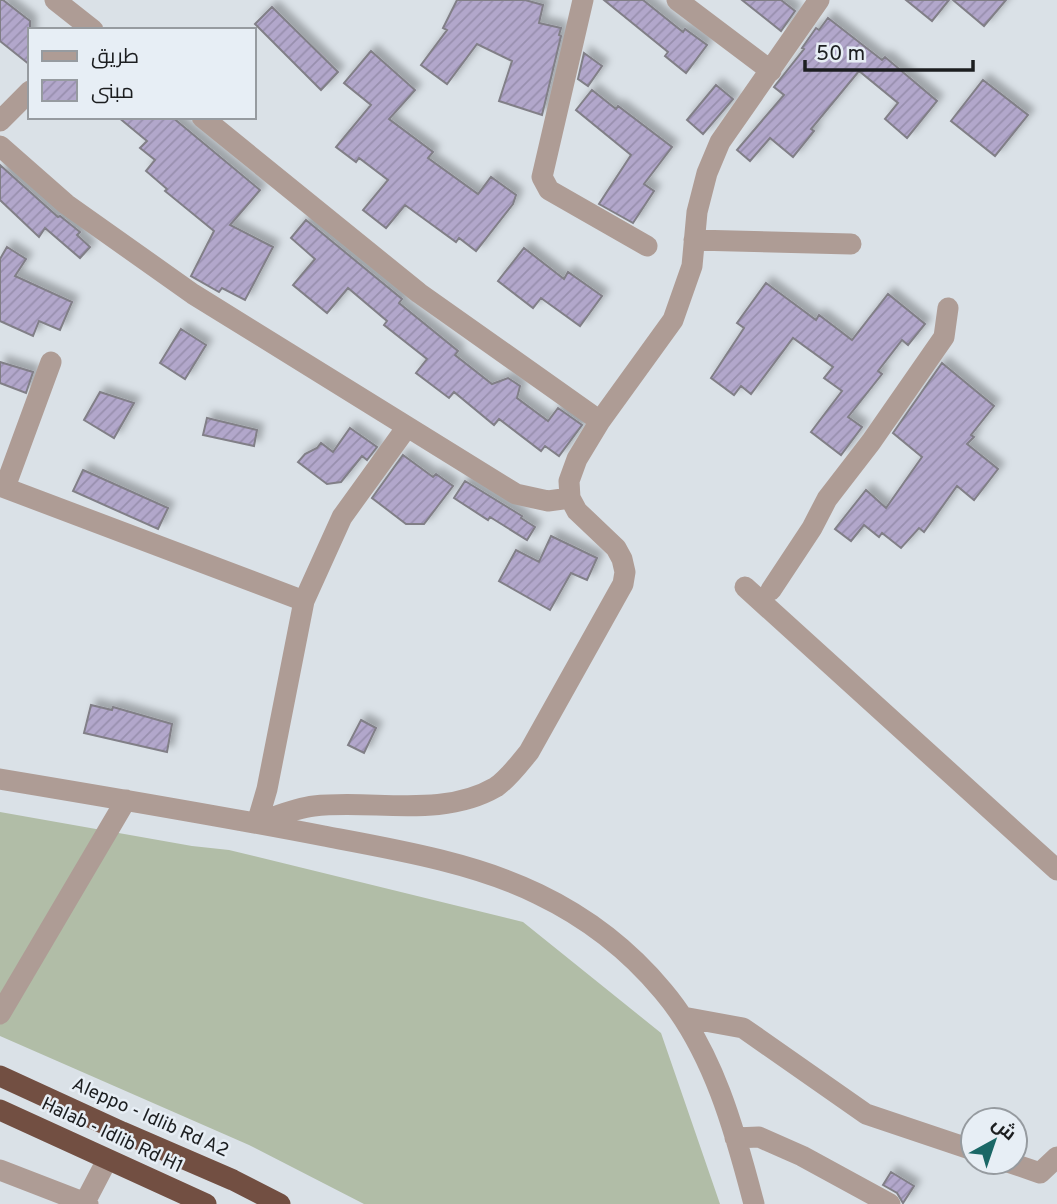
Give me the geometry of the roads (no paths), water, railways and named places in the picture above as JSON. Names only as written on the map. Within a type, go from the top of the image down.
[{"type":"highway","name":"Aleppo - Idlib Rd A2","points":[[0,1076],[233,1180],[280,1204]]},
{"type":"highway","name":"Halab - Idlib Rd H1","points":[[0,1110],[206,1204]]},
{"type":"street","points":[[55,0],[90,28]]},
{"type":"street","points":[[583,0],[542,177],[549,190],[647,246]]},
{"type":"street","points":[[677,0],[771,71]]},
{"type":"street","points":[[257,823],[313,806],[426,806],[467,798],[495,787],[510,775],[530,752],[623,583],[625,572],[616,548],[577,511],[570,498],[569,481],[577,459],[600,421],[673,320],[692,266],[697,212],[707,173],[720,142],[818,0]]},
{"type":"street","points":[[0,121],[28,93]]},
{"type":"street","points":[[204,119],[418,293],[600,421]]},
{"type":"street","points":[[0,146],[66,204],[193,294],[407,427],[516,494],[548,501],[570,498]]},
{"type":"street","points":[[694,240],[851,244]]},
{"type":"street","points":[[771,590],[812,528],[827,499],[871,442],[944,337],[948,308]]},
{"type":"street","points":[[51,362],[2,486],[304,601]]},
{"type":"street","points":[[257,823],[267,789],[304,601],[342,517],[407,427]]},
{"type":"street","points":[[745,587],[1057,870]]},
{"type":"street","points":[[0,779],[394,849],[495,877],[536,892],[567,909],[604,934],[663,991],[683,1017],[717,1085],[754,1204]]},
{"type":"street","points":[[0,1014],[126,800]]},
{"type":"street","points":[[683,1017],[743,1028],[866,1114],[959,1145]]},
{"type":"street","points":[[735,1138],[759,1137],[802,1156],[890,1204]]},
{"type":"street","points":[[1029,1169],[1040,1173],[1057,1157]]},
{"type":"street","points":[[0,1170],[86,1203],[107,1160]]}]
